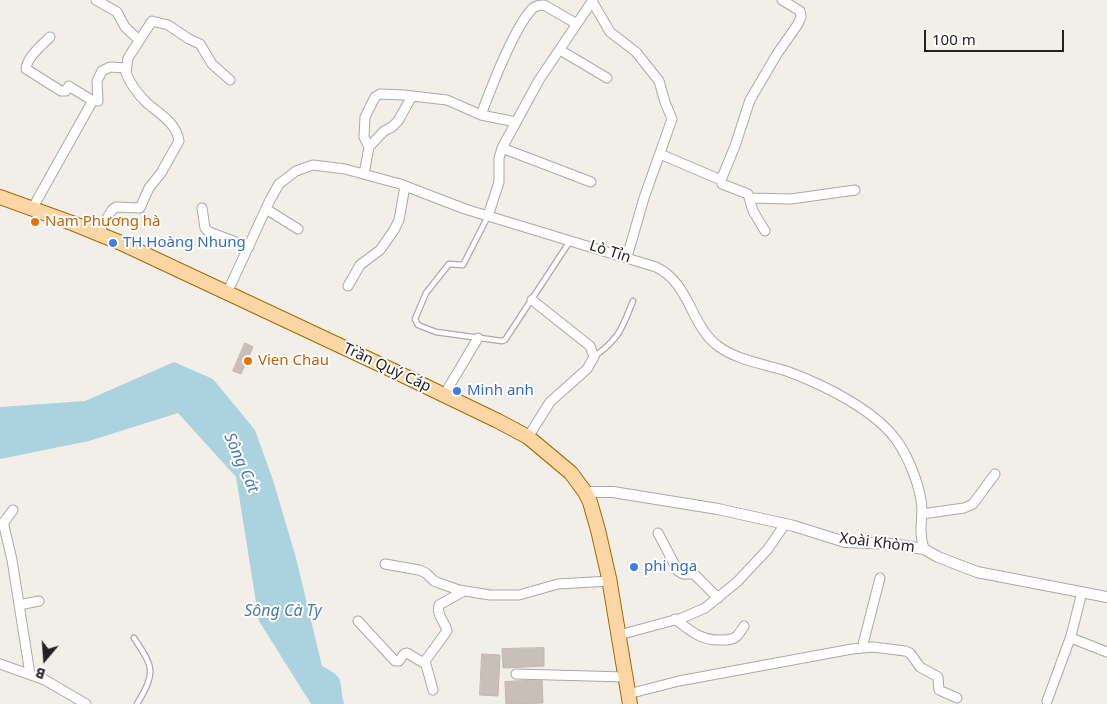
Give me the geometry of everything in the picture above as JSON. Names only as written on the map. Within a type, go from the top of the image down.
[{"type":"main road","name":"Trần Quý Cáp","points":[[0,197],[98,233],[227,292],[528,437],[562,465],[585,492],[596,523],[610,581],[629,699]]},
{"type":"street","points":[[96,0],[117,12],[124,28],[139,40]]},
{"type":"street","points":[[488,216],[499,182],[499,158],[502,148],[539,80],[592,1],[610,32],[636,52],[661,84],[665,102],[672,119],[644,198],[627,257]]},
{"type":"street","points":[[721,180],[735,146],[750,100],[801,17],[800,11],[786,1]]},
{"type":"street","points":[[481,115],[514,37],[524,19],[534,8],[538,5],[544,5],[577,24]]},
{"type":"street","points":[[98,233],[112,210],[116,207],[140,208],[149,188],[161,173],[179,141],[174,128],[140,96],[127,76],[128,58],[152,21],[168,24],[188,39],[200,44],[210,61],[230,80]]},
{"type":"street","points":[[50,37],[33,55],[26,69],[62,91],[66,91],[68,86],[92,100],[98,101],[97,82],[102,71],[110,68],[126,68]]},
{"type":"street","points":[[560,50],[607,78]]},
{"type":"street","points":[[369,147],[363,130],[365,117],[375,97],[380,94],[386,93],[451,101],[481,115],[516,122]]},
{"type":"street","points":[[364,174],[369,147],[384,131],[398,121],[412,96]]},
{"type":"street","points":[[32,209],[92,100]]},
{"type":"street","points":[[502,148],[591,182]]},
{"type":"street","points":[[660,154],[721,180],[722,184],[748,194],[753,211],[765,231]]},
{"type":"street","name":"Lò Tỉn","points":[[227,292],[279,184],[302,168],[322,165],[364,174],[405,186],[454,206],[656,267],[673,278],[708,336],[719,347],[818,384],[867,413],[883,426],[904,453],[920,494],[921,530],[924,549]]},
{"type":"street","points":[[348,286],[360,265],[380,250],[394,230],[399,220],[405,186]]},
{"type":"street","points":[[750,198],[791,199],[855,190]]},
{"type":"street","points":[[202,208],[205,228],[208,232],[249,247]]},
{"type":"street","points":[[266,209],[298,229]]},
{"type":"street","points":[[528,437],[550,402],[587,369],[594,357],[590,346],[532,300]]},
{"type":"street","points":[[444,395],[478,338]]},
{"type":"street","points":[[922,514],[964,508],[973,504],[995,474]]},
{"type":"street","name":"Xoài Khòm","points":[[585,492],[613,492],[696,505],[785,524],[845,542],[892,544],[924,549],[954,564],[977,572],[1107,597]]},
{"type":"street","points":[[14,510],[4,522],[4,526],[12,560],[30,674]]},
{"type":"street","points":[[619,635],[675,620],[705,608],[737,582],[768,550],[785,524]]},
{"type":"street","points":[[658,533],[678,571],[683,574],[694,574],[718,598]]},
{"type":"street","points":[[385,564],[423,572],[434,581],[464,591],[507,596],[519,595],[558,584],[610,581]]},
{"type":"street","points":[[862,648],[880,578]]},
{"type":"street","points":[[425,661],[447,631],[439,615],[439,605],[464,591]]},
{"type":"street","points":[[1047,701],[1071,638],[1082,592]]},
{"type":"street","points":[[19,605],[39,601]]},
{"type":"street","points":[[675,620],[692,633],[706,639],[716,640],[730,640],[737,636],[744,626]]},
{"type":"street","points":[[358,621],[395,661],[407,653],[422,662],[425,661]]},
{"type":"street","points":[[1071,638],[1107,652]]},
{"type":"street","points":[[629,699],[679,681],[873,647],[910,653],[920,668],[938,677],[939,690],[957,698]]},
{"type":"street","points":[[425,661],[433,690]]},
{"type":"street","points":[[0,664],[45,680],[86,704]]},
{"type":"street","points":[[516,674],[625,677]]},
{"type":"lane","points":[[488,216],[463,265],[449,264],[426,293],[414,319],[418,325],[436,332],[497,342],[505,340],[571,240]]},
{"type":"lane","points":[[594,357],[606,348],[620,333],[633,301]]},
{"type":"lane","points":[[134,638],[151,667],[147,687],[137,704]]},
{"type":"water","name":"Sông Cà Ty","points":[[174,362],[213,379],[255,430],[273,480],[296,558],[322,666],[338,677],[344,704],[311,704],[259,621],[236,477],[178,413],[89,441],[0,459],[0,407],[85,401]]},
{"type":"building","points":[[245,343],[253,347],[241,374],[233,371]]},
{"type":"building","points":[[544,648],[544,666],[503,668],[502,649]]},
{"type":"building","points":[[482,654],[500,655],[498,696],[480,695]]},
{"type":"building","points":[[542,680],[543,703],[506,704],[505,682]]},
{"type":"place","name":"Nam Phương hà","points":[[35,222]]},
{"type":"place","name":"TH Hoàng Nhung","points":[[113,243]]},
{"type":"place","name":"Vien Chau","points":[[248,361]]},
{"type":"place","name":"Minh anh","points":[[457,391]]},
{"type":"place","name":"phi nga","points":[[634,567]]},
{"type":"water label","name":"Sông Cát","points":[[241,463]]}]
